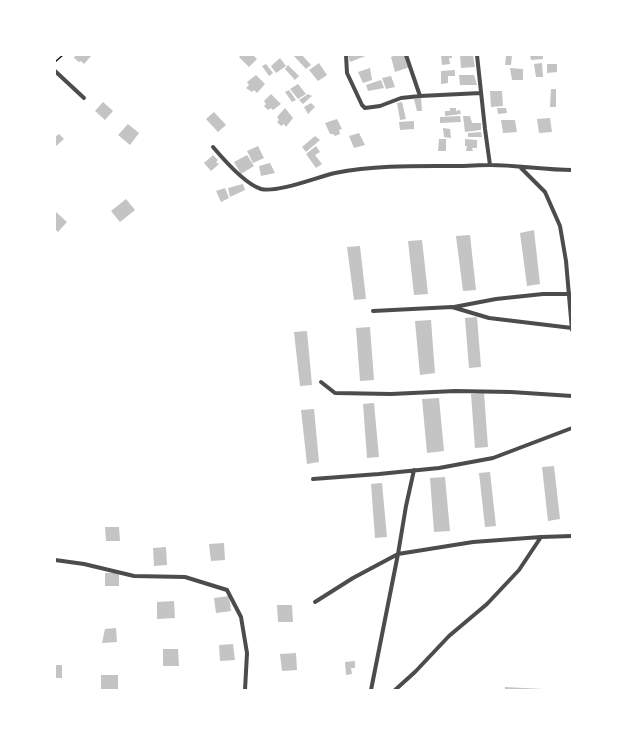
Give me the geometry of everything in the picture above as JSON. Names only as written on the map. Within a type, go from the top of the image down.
[{"type":"street","points":[[346,55],[348,74],[362,105],[365,108],[380,106],[401,98],[481,93]]},
{"type":"street","points":[[406,55],[420,96]]},
{"type":"street","points":[[477,55],[490,165]]},
{"type":"street","points":[[55,71],[84,98]]},
{"type":"street","points":[[213,147],[227,163],[249,182],[261,189],[276,189],[326,175],[352,170],[390,166],[490,165],[572,170]]},
{"type":"street","points":[[452,307],[489,318],[572,329],[571,294],[560,226],[545,192],[520,167]]},
{"type":"street","points":[[373,311],[452,307],[496,299],[543,294],[571,294]]},
{"type":"street","points":[[321,382],[335,393],[391,394],[455,391],[511,392],[572,396]]},
{"type":"street","points":[[313,478],[439,468],[493,458],[572,428]]},
{"type":"street","points":[[371,690],[414,470]]},
{"type":"street","points":[[315,602],[353,578],[398,554],[473,542],[572,536]]},
{"type":"street","points":[[395,690],[415,672],[449,636],[487,604],[518,570],[541,537]]},
{"type":"street","points":[[55,560],[84,564],[134,576],[185,578],[227,590],[241,617],[247,653],[245,690]]},
{"type":"path","points":[[55,62],[63,55]]},
{"type":"building","points":[[74,55],[92,55],[84,64],[74,58]]},
{"type":"building","points":[[241,55],[253,55],[257,59],[249,67],[239,57]]},
{"type":"building","points":[[293,55],[302,55],[311,65],[306,69]]},
{"type":"building","points":[[348,55],[368,55],[350,62]]},
{"type":"building","points":[[395,55],[406,55],[410,67],[395,72],[391,57]]},
{"type":"building","points":[[441,55],[452,55],[452,58],[449,58],[450,64],[442,65]]},
{"type":"building","points":[[460,55],[473,55],[475,67],[461,68]]},
{"type":"building","points":[[506,55],[512,55],[511,65],[505,65]]},
{"type":"building","points":[[530,55],[543,55],[543,59],[531,60]]},
{"type":"building","points":[[280,58],[286,66],[276,73],[271,66]]},
{"type":"building","points":[[319,63],[327,75],[318,81],[309,70]]},
{"type":"building","points":[[542,63],[543,77],[536,77],[534,64]]},
{"type":"building","points":[[266,64],[273,73],[269,76],[262,66]]},
{"type":"building","points":[[547,64],[557,64],[557,72],[547,73]]},
{"type":"building","points":[[288,65],[299,76],[295,80],[285,69]]},
{"type":"building","points":[[370,68],[372,80],[363,83],[358,72]]},
{"type":"building","points":[[510,68],[523,69],[523,80],[512,80]]},
{"type":"building","points":[[455,70],[455,76],[448,76],[448,83],[441,84],[441,71]]},
{"type":"building","points":[[256,75],[265,84],[257,93],[254,90],[252,92],[246,88],[249,85],[247,82]]},
{"type":"building","points":[[459,75],[474,75],[477,85],[460,85]]},
{"type":"building","points":[[391,76],[395,87],[386,89],[382,78]]},
{"type":"building","points":[[381,80],[384,88],[368,91],[366,85]]},
{"type":"building","points":[[298,84],[306,94],[298,99],[290,89]]},
{"type":"building","points":[[551,89],[556,89],[556,107],[550,107]]},
{"type":"building","points":[[289,90],[296,100],[292,102],[285,92]]},
{"type":"building","points":[[490,91],[502,91],[503,106],[491,107]]},
{"type":"building","points":[[271,94],[281,104],[273,110],[271,108],[268,110],[264,106],[266,104],[264,101]]},
{"type":"building","points":[[308,94],[312,96],[303,104],[299,100]]},
{"type":"building","points":[[421,98],[422,111],[417,111],[414,99]]},
{"type":"building","points":[[103,102],[113,111],[105,120],[95,111]]},
{"type":"building","points":[[402,102],[406,119],[400,120],[397,103]]},
{"type":"building","points":[[311,103],[315,107],[308,114],[304,107]]},
{"type":"building","points":[[285,108],[293,118],[286,127],[284,124],[281,126],[277,122],[279,120],[277,117]]},
{"type":"building","points":[[450,108],[456,108],[456,111],[460,110],[461,114],[445,116],[445,111],[450,111]]},
{"type":"building","points":[[497,108],[506,108],[507,113],[498,114]]},
{"type":"building","points":[[214,112],[226,125],[218,132],[206,119]]},
{"type":"building","points":[[460,116],[461,122],[440,123],[440,117]]},
{"type":"building","points":[[463,116],[470,116],[472,123],[481,123],[481,130],[465,132]]},
{"type":"building","points":[[550,118],[552,132],[539,133],[537,119]]},
{"type":"building","points":[[337,119],[342,129],[339,130],[340,134],[335,136],[330,134],[325,123]]},
{"type":"building","points":[[501,120],[515,120],[517,132],[503,133]]},
{"type":"building","points":[[414,121],[414,129],[400,130],[399,122]]},
{"type":"building","points":[[128,124],[139,133],[130,145],[118,135]]},
{"type":"building","points":[[443,128],[450,129],[451,138],[444,137]]},
{"type":"building","points":[[481,132],[482,137],[468,137],[468,133]]},
{"type":"building","points":[[359,133],[365,145],[354,148],[349,136]]},
{"type":"building","points":[[59,134],[64,139],[55,147],[55,137]]},
{"type":"building","points":[[315,136],[320,140],[306,152],[302,147]]},
{"type":"building","points":[[439,139],[446,139],[446,151],[438,151]]},
{"type":"building","points":[[465,139],[477,140],[477,148],[472,148],[473,151],[466,151],[467,146],[465,146]]},
{"type":"building","points":[[258,146],[264,158],[253,163],[247,151]]},
{"type":"building","points":[[316,146],[320,152],[315,155],[322,164],[316,168],[306,154]]},
{"type":"building","points":[[213,155],[218,160],[216,162],[219,164],[211,171],[204,163]]},
{"type":"building","points":[[247,155],[254,166],[241,174],[234,162]]},
{"type":"building","points":[[270,163],[275,173],[261,176],[259,166]]},
{"type":"building","points":[[243,184],[245,190],[230,197],[228,188]]},
{"type":"building","points":[[225,188],[229,198],[221,202],[216,191]]},
{"type":"building","points":[[126,199],[135,210],[120,222],[111,211]]},
{"type":"building","points":[[56,212],[67,222],[58,232],[55,229]]},
{"type":"building","points":[[534,230],[540,284],[527,286],[520,233]]},
{"type":"building","points":[[470,235],[476,290],[463,291],[456,236]]},
{"type":"building","points":[[422,240],[428,294],[414,295],[408,241]]},
{"type":"building","points":[[360,246],[366,299],[354,300],[347,247]]},
{"type":"building","points":[[477,317],[481,367],[469,368],[465,318]]},
{"type":"building","points":[[431,320],[435,373],[420,375],[415,321]]},
{"type":"building","points":[[370,327],[374,380],[360,381],[356,328]]},
{"type":"building","points":[[307,331],[312,385],[300,386],[294,332]]},
{"type":"building","points":[[484,393],[488,447],[475,448],[471,394]]},
{"type":"building","points":[[439,398],[444,451],[427,453],[422,399]]},
{"type":"building","points":[[374,403],[379,457],[367,458],[363,404]]},
{"type":"building","points":[[314,409],[319,462],[307,464],[301,410]]},
{"type":"building","points":[[554,466],[560,519],[548,521],[542,467]]},
{"type":"building","points":[[490,472],[496,526],[485,527],[479,473]]},
{"type":"building","points":[[445,477],[450,531],[434,532],[430,478]]},
{"type":"building","points":[[382,483],[387,537],[375,538],[371,484]]},
{"type":"building","points":[[105,527],[119,527],[120,541],[106,541]]},
{"type":"building","points":[[224,543],[225,560],[211,561],[209,544]]},
{"type":"building","points":[[166,547],[167,565],[154,566],[153,548]]},
{"type":"building","points":[[105,573],[119,573],[119,586],[105,586]]},
{"type":"building","points":[[229,596],[231,611],[216,613],[214,598]]},
{"type":"building","points":[[174,601],[175,618],[157,619],[157,602]]},
{"type":"building","points":[[277,605],[292,605],[293,622],[278,622]]},
{"type":"building","points":[[116,628],[117,642],[102,643],[105,629]]},
{"type":"building","points":[[233,644],[235,660],[220,661],[219,645]]},
{"type":"building","points":[[163,649],[178,649],[179,666],[163,666]]},
{"type":"building","points":[[296,653],[297,670],[282,671],[280,654]]},
{"type":"building","points":[[355,661],[355,668],[351,668],[352,674],[346,675],[345,662]]},
{"type":"building","points":[[55,665],[62,665],[62,678],[55,678]]},
{"type":"building","points":[[101,675],[118,675],[118,690],[101,690]]},
{"type":"building","points":[[505,687],[543,689],[543,690],[505,690]]}]
